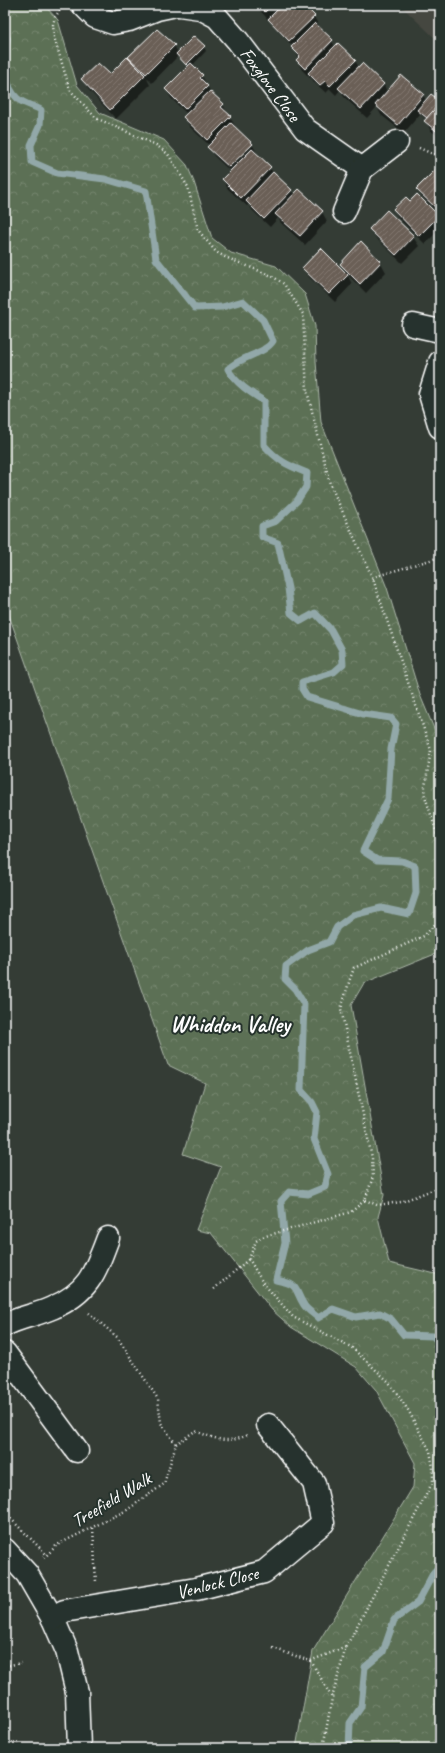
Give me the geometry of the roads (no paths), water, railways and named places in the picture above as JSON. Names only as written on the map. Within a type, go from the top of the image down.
[{"type":"street","name":"Foxglove Close","points":[[72,7],[113,23],[128,20],[157,9],[178,5],[200,8],[217,17],[238,41],[305,129],[362,169]]},
{"type":"street","points":[[344,212],[362,169],[397,142]]},
{"type":"street","points":[[413,324],[440,331]]},
{"type":"street","points":[[440,362],[430,394],[440,426]]},
{"type":"street","points":[[5,1325],[52,1308],[71,1298],[85,1287],[96,1270],[108,1238]]},
{"type":"street","points":[[5,1353],[77,1451]]},
{"type":"street","name":"Venlock Close","points":[[53,1619],[64,1611],[196,1589],[264,1572],[323,1523],[314,1483],[268,1425]]},
{"type":"street","points":[[5,1550],[27,1574],[53,1619],[67,1651],[77,1692],[79,1748]]},
{"type":"waterway","points":[[5,36],[7,38],[6,70],[9,86],[18,99],[41,110],[40,125],[31,145],[32,162],[57,173],[105,179],[146,191],[156,259],[195,308],[222,307],[243,301],[263,320],[273,341],[264,349],[239,361],[228,369],[239,383],[264,401],[264,445],[283,462],[307,473],[306,487],[297,501],[276,521],[262,526],[262,537],[278,543],[288,588],[291,613],[301,621],[315,613],[331,630],[342,650],[343,664],[334,672],[302,682],[302,689],[307,697],[363,714],[391,718],[396,724],[391,749],[388,799],[363,851],[377,860],[402,861],[415,866],[416,893],[409,914],[381,908],[353,915],[337,927],[329,942],[308,950],[286,966],[285,979],[295,989],[304,1004],[301,1090],[312,1102],[317,1112],[314,1139],[328,1174],[325,1187],[308,1194],[289,1192],[281,1201],[285,1243],[276,1280],[293,1286],[305,1307],[318,1318],[333,1309],[356,1317],[380,1313],[391,1319],[404,1335],[433,1336],[440,1344]]},
{"type":"waterway","points":[[349,1748],[350,1723],[361,1707],[365,1667],[383,1652],[394,1620],[418,1602],[434,1572],[440,1566]]},
{"type":"district","name":"Whiddon Valley","points":[[230,1024]]}]
